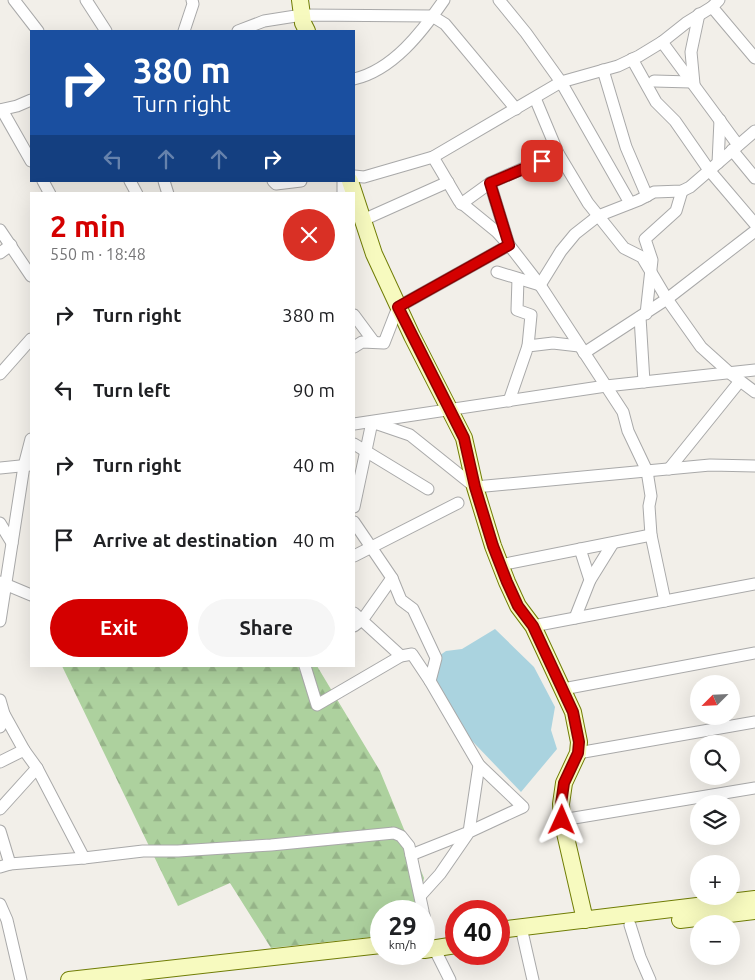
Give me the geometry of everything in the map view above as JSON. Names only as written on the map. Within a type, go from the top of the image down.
[{"type":"street","points":[[14,0],[37,30]]},
{"type":"street","points":[[86,0],[105,30]]},
{"type":"street","points":[[184,30],[193,4],[192,0]]},
{"type":"street","points":[[355,79],[366,76],[396,57],[444,0]]},
{"type":"street","points":[[500,0],[561,82],[630,204]]},
{"type":"street","points":[[355,176],[364,177],[434,157],[561,82],[618,66],[632,59],[662,42],[699,14],[716,4],[755,58]]},
{"type":"street","points":[[301,7],[307,30]]},
{"type":"street","points":[[241,30],[301,7],[432,16],[445,24],[516,109]]},
{"type":"street","points":[[693,84],[691,52],[699,14]]},
{"type":"street","points":[[662,42],[720,120],[755,178]]},
{"type":"street","points":[[632,59],[656,102],[714,166],[755,224]]},
{"type":"street","points":[[603,70],[626,148],[647,196]]},
{"type":"street","points":[[654,81],[693,84]]},
{"type":"street","points":[[536,98],[558,153],[598,216],[624,248],[642,257],[667,299],[701,346],[730,373],[755,392]]},
{"type":"street","points":[[30,100],[1,110],[30,158]]},
{"type":"street","points":[[714,166],[720,120]]},
{"type":"street","points":[[540,285],[575,234],[598,216],[630,204],[654,192],[682,191],[690,187],[755,131]]},
{"type":"street","points":[[461,204],[490,183],[558,153]]},
{"type":"street","points":[[434,157],[461,204],[492,227],[509,245],[540,285],[623,412],[628,431],[647,471],[652,496],[649,506],[651,535],[665,601]]},
{"type":"street","points":[[273,186],[295,182]]},
{"type":"street","points":[[363,220],[448,182]]},
{"type":"street","points":[[490,183],[509,245]]},
{"type":"street","points":[[644,382],[643,316],[652,260],[646,238],[676,211],[682,191]]},
{"type":"street","points":[[355,196],[374,254],[398,307],[464,438],[475,487],[500,565],[518,606],[533,626],[573,712],[579,742],[578,753],[564,783],[561,804],[562,820],[585,920]]},
{"type":"street","points":[[0,230],[30,274]]},
{"type":"street","points":[[528,346],[553,343],[581,350],[643,316],[755,231]]},
{"type":"street","points":[[0,253],[11,245]]},
{"type":"street","points":[[355,346],[362,342],[384,342],[398,307],[509,245]]},
{"type":"street","points":[[497,272],[540,285]]},
{"type":"street","points":[[509,401],[528,346],[531,315],[517,310],[518,279]]},
{"type":"street","points":[[355,316],[374,342]]},
{"type":"street","points":[[0,374],[30,340]]},
{"type":"street","points":[[355,424],[606,386],[755,370]]},
{"type":"street","points":[[669,469],[740,381]]},
{"type":"street","points":[[355,502],[372,422]]},
{"type":"street","points":[[372,422],[410,435],[475,487],[710,465],[755,466]]},
{"type":"street","points":[[355,445],[428,489]]},
{"type":"street","points":[[0,621],[3,583],[28,466],[30,447]]},
{"type":"street","points":[[0,468],[28,466]]},
{"type":"street","points":[[355,556],[458,503]]},
{"type":"street","points":[[0,524],[12,543]]},
{"type":"street","points":[[355,524],[392,578],[401,600],[413,609],[436,658],[430,681]]},
{"type":"street","points":[[500,565],[651,535]]},
{"type":"street","points":[[575,618],[590,580],[613,542]]},
{"type":"street","points":[[580,549],[590,580]]},
{"type":"street","points":[[392,578],[357,619],[401,656]]},
{"type":"street","points":[[3,583],[30,596]]},
{"type":"street","points":[[533,626],[755,584]]},
{"type":"street","points":[[563,689],[755,653]]},
{"type":"street","points":[[305,667],[317,705],[401,656],[412,654],[479,765],[523,807],[468,832],[411,854]]},
{"type":"street","points":[[0,700],[4,714],[24,750],[37,768],[84,858]]},
{"type":"street","points":[[0,727],[4,714]]},
{"type":"street","points":[[578,753],[755,722]]},
{"type":"street","points":[[0,762],[24,750]]},
{"type":"street","points":[[421,895],[440,874],[468,832],[479,765]]},
{"type":"street","points":[[0,809],[37,768]]},
{"type":"street","points":[[562,820],[755,788]]},
{"type":"street","points":[[0,832],[5,865],[143,851],[178,851],[271,845],[394,834],[402,836],[409,846],[422,900]]},
{"type":"street","points":[[510,938],[630,925],[755,899]]},
{"type":"street","points":[[0,904],[7,920],[21,980]]},
{"type":"street","points":[[510,929],[585,920],[695,912],[755,911]]},
{"type":"street","points":[[630,925],[640,957],[650,980]]},
{"type":"street","points":[[523,936],[533,980]]},
{"type":"street","points":[[69,980],[370,946]]},
{"type":"street","points":[[168,980],[370,956]]},
{"type":"street","points":[[435,957],[450,980]]},
{"type":"green space","points":[[62,667],[318,667],[380,771],[424,878],[420,900],[370,900],[370,937],[271,948],[230,883],[178,906]]},
{"type":"water","points":[[495,629],[534,667],[555,707],[551,730],[557,749],[521,792],[453,721],[437,694],[436,658],[446,651],[462,649]]},
{"type":"route","points":[[542,161],[490,183],[509,245],[398,307],[464,438],[475,487],[493,546],[507,582],[518,606],[533,626],[573,712],[579,742],[578,753],[564,783],[561,804],[562,820]]}]
